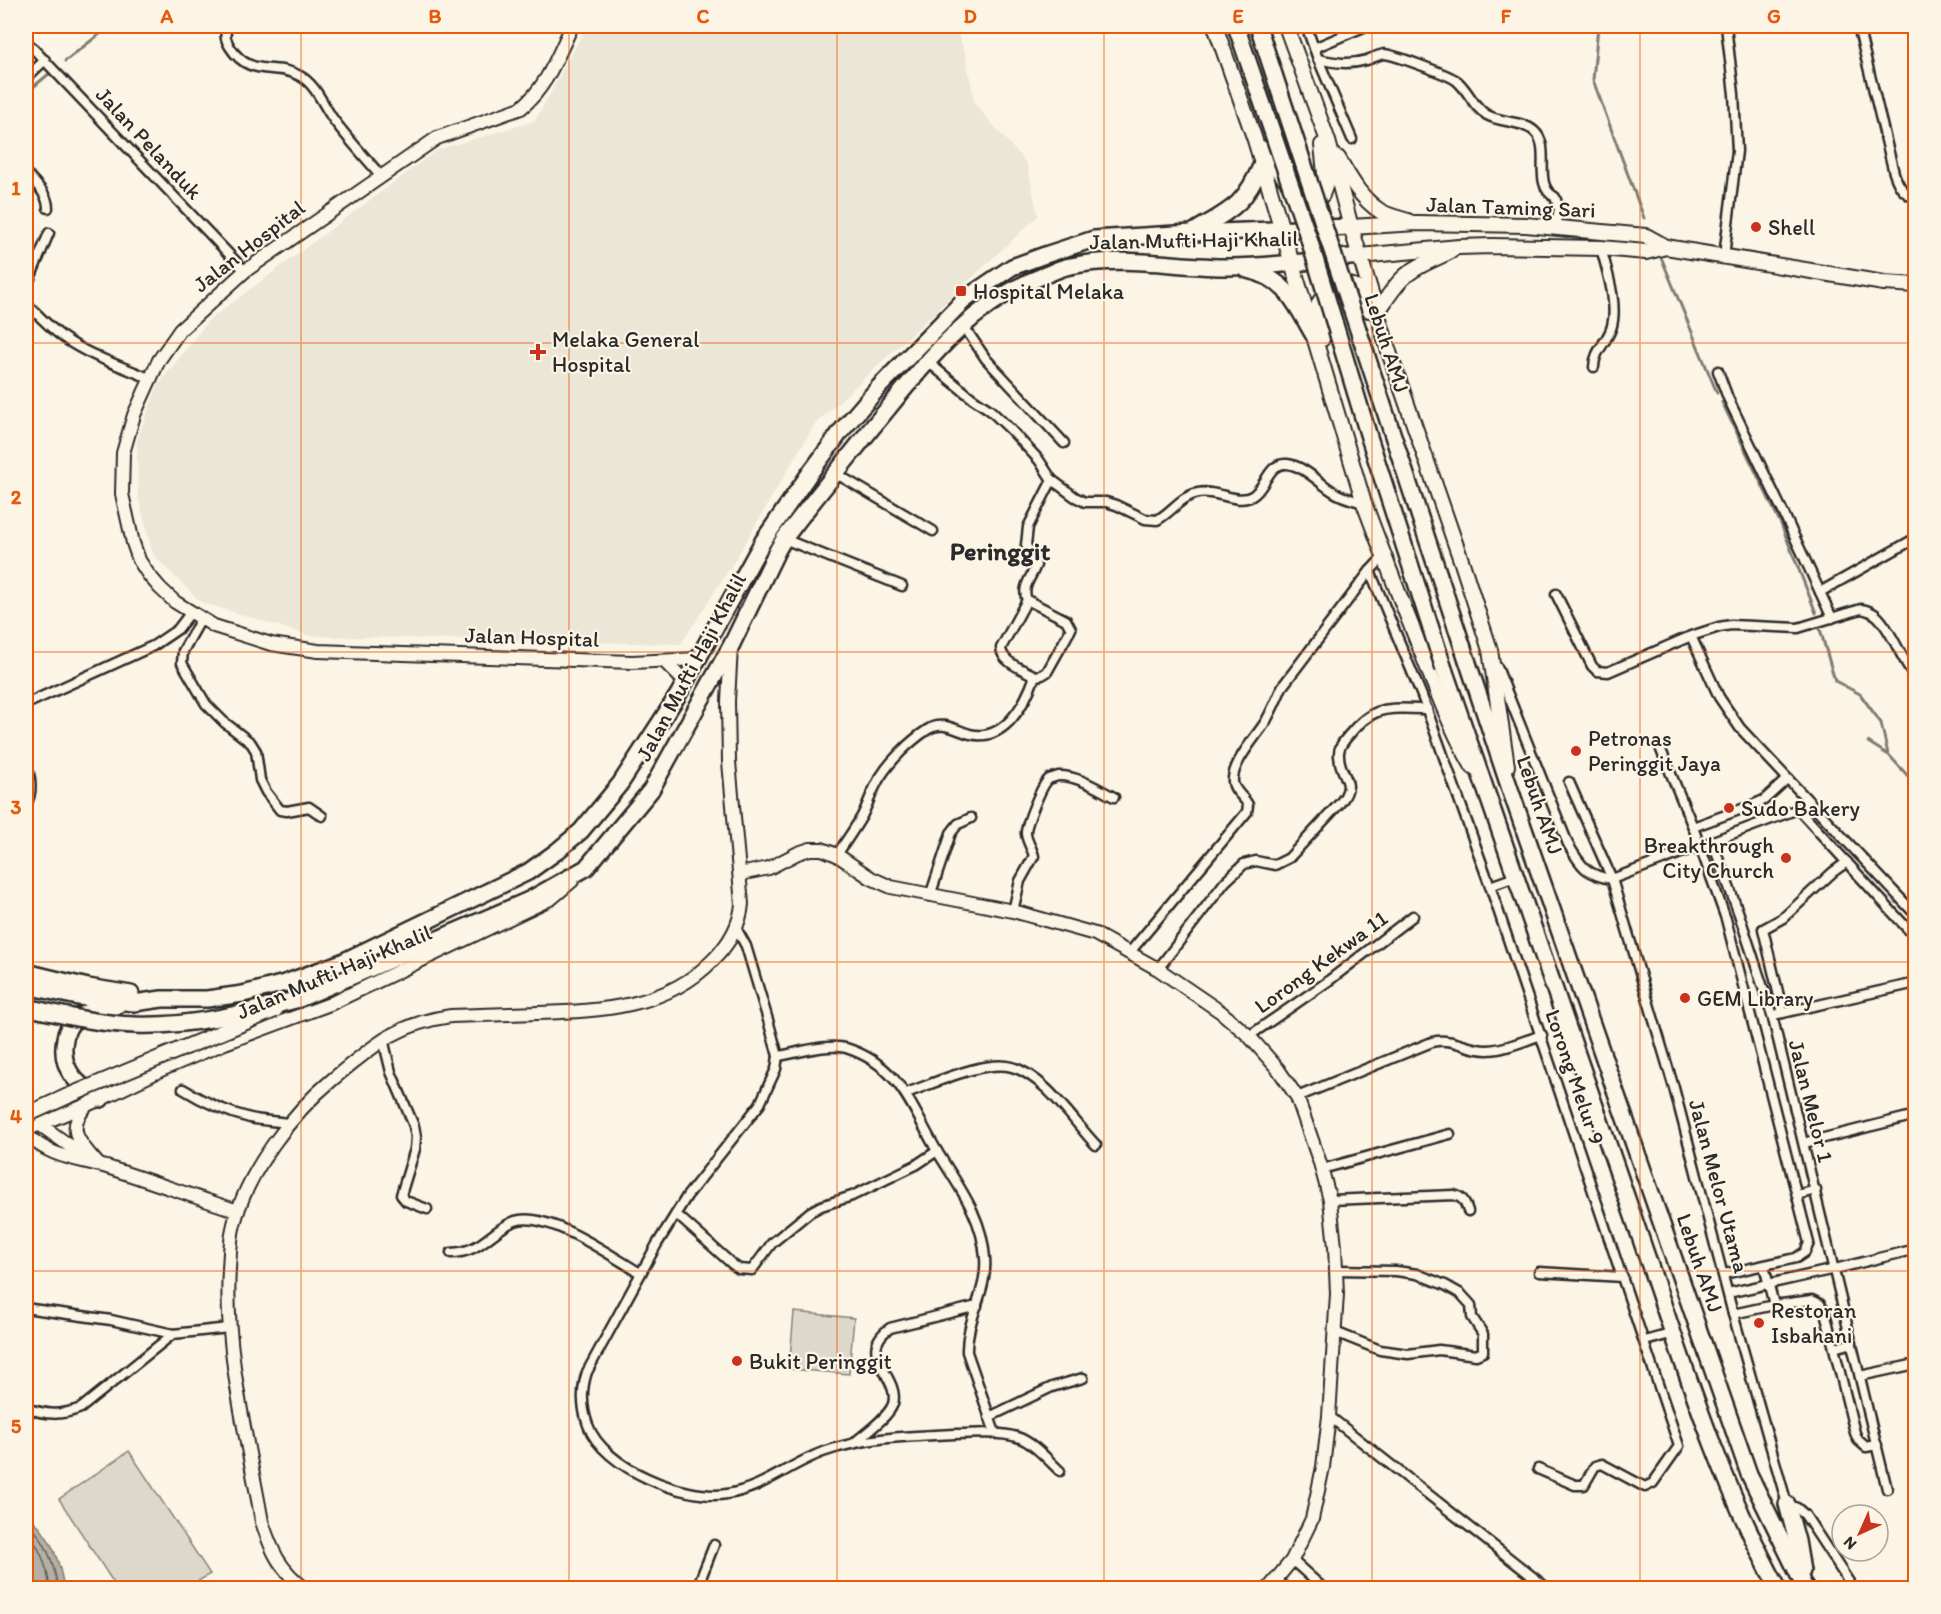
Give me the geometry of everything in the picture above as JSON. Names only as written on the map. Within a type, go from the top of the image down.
[{"type":"highway","name":"Lebuh AMJ","points":[[1236,26],[1309,238],[1369,437],[1444,669],[1694,1393],[1744,1518],[1778,1588]]},
{"type":"highway","name":"Lebuh AMJ","points":[[1258,26],[1510,789],[1749,1474],[1805,1588]]},
{"type":"highway","points":[[1192,233],[1234,208],[1247,195],[1262,164]]},
{"type":"highway","name":"Jalan Mufti Haji Khalil","points":[[162,999],[207,999],[243,994],[285,983],[342,962],[528,872],[581,831],[620,784],[685,682],[763,541],[842,430],[912,352],[966,298],[1012,267],[1094,239],[1351,227]]},
{"type":"highway","name":"Jalan Mufti Haji Khalil","points":[[586,868],[651,790],[731,646],[784,539],[928,362],[963,325],[995,299],[1033,280],[1069,266],[1108,262],[1146,262],[1229,267],[1360,256]]},
{"type":"highway","points":[[1229,267],[1259,273],[1279,284],[1289,293],[1313,334]]},
{"type":"highway","points":[[26,1008],[98,1022],[135,1025],[173,1024],[217,1019],[299,999],[529,900],[586,868]]},
{"type":"highway","points":[[26,972],[88,987],[162,999]]},
{"type":"highway","points":[[26,986],[78,997],[134,1003]]},
{"type":"highway","points":[[94,1102],[68,1070],[62,1051],[66,1032],[80,1016],[104,1009],[162,999]]},
{"type":"highway","points":[[1787,1504],[1797,1541],[1805,1588]]},
{"type":"main road","points":[[1215,26],[1255,140],[1365,503],[1438,694],[1458,741],[1483,784]]},
{"type":"main road","points":[[1286,26],[1328,141],[1351,227],[1390,355],[1490,650],[1510,789]]},
{"type":"main road","points":[[1255,140],[1297,195],[1303,200],[1314,202],[1322,195],[1326,183],[1320,119]]},
{"type":"main road","points":[[1328,141],[1354,186],[1367,200],[1380,211],[1417,224]]},
{"type":"main road","name":"Jalan Taming Sari","points":[[1351,227],[1417,224],[1526,225],[1646,236],[1666,247],[1884,283],[1916,285]]},
{"type":"main road","name":"Jalan Taming Sari","points":[[1360,256],[1492,246],[1601,248],[1646,252],[1666,247]]},
{"type":"main road","points":[[1377,313],[1404,277],[1420,266],[1458,247]]},
{"type":"main road","points":[[1334,403],[1318,316],[1318,305],[1332,289],[1343,285],[1353,286],[1361,293],[1390,355]]},
{"type":"main road","points":[[26,1115],[68,1095],[242,1025],[299,999]]},
{"type":"main road","points":[[26,1104],[27,1110],[39,1124]]},
{"type":"street","points":[[228,26],[225,38],[231,49],[249,65],[298,74],[306,80],[334,122],[381,176]]},
{"type":"street","name":"Jalan Hospital","points":[[572,26],[541,88],[521,108],[437,138],[245,271],[180,330],[149,378],[134,415],[123,453],[121,475],[123,502],[139,560],[160,588],[196,616],[239,635],[271,644],[318,651],[632,662],[698,659]]},
{"type":"street","points":[[1306,26],[1352,139]]},
{"type":"street","points":[[1314,48],[1366,26]]},
{"type":"street","points":[[1724,256],[1737,151],[1734,94],[1726,26]]},
{"type":"street","points":[[1858,26],[1894,173],[1905,194],[1916,198]]},
{"type":"street","name":"Jalan Pelanduk","points":[[26,41],[245,271]]},
{"type":"street","points":[[1318,58],[1345,64],[1357,63],[1385,54],[1434,69],[1463,87],[1476,106],[1485,114],[1497,120],[1526,126],[1535,131],[1542,147],[1545,187],[1555,197],[1559,209],[1555,227]]},
{"type":"street","points":[[26,78],[45,60]]},
{"type":"street","points":[[26,173],[48,201],[48,208]]},
{"type":"street","points":[[26,288],[49,233]]},
{"type":"street","points":[[1594,368],[1594,360],[1605,343],[1613,322],[1612,301],[1601,248]]},
{"type":"street","points":[[26,303],[74,345],[149,378]]},
{"type":"street","points":[[963,325],[986,359],[1065,443]]},
{"type":"street","points":[[928,362],[990,410],[1039,460],[1052,480],[1075,498],[1085,502],[1106,502],[1145,519],[1157,520],[1190,495],[1210,491],[1236,498],[1245,499],[1252,496],[1275,467],[1286,464],[1293,465],[1309,474],[1335,493],[1365,503]]},
{"type":"street","points":[[1718,371],[1728,398],[1832,618]]},
{"type":"street","points":[[836,473],[933,531]]},
{"type":"street","points":[[1027,600],[1004,640],[1001,654],[1006,660],[1035,676],[1042,675],[1047,672],[1071,629],[1066,621],[1025,597],[1025,588],[1036,565],[1036,561],[1027,550],[1028,527],[1052,480]]},
{"type":"street","points":[[1820,592],[1916,538]]},
{"type":"street","points":[[784,539],[902,586]]},
{"type":"street","points":[[1130,952],[1247,812],[1246,800],[1234,787],[1234,771],[1238,762],[1275,705],[1282,687],[1370,571],[1384,556]]},
{"type":"street","name":"Lorong Melur 9","points":[[1370,571],[1427,709],[1490,886],[1679,1446],[1653,1483],[1645,1487],[1602,1464],[1595,1466],[1584,1485],[1575,1485],[1538,1469]]},
{"type":"street","points":[[1556,594],[1592,666],[1603,673],[1713,628],[1731,625],[1798,628],[1861,609],[1877,615],[1916,678]]},
{"type":"street","points":[[26,704],[153,646],[168,638],[196,616]]},
{"type":"street","points":[[196,616],[183,651],[182,663],[206,704],[224,722],[251,743],[256,751],[260,780],[280,810],[309,807],[322,816]]},
{"type":"street","points":[[1691,636],[1729,714],[1807,801],[1915,914],[1903,924]]},
{"type":"street","points":[[304,1588],[279,1564],[262,1522],[229,1328],[228,1285],[231,1239],[238,1211],[252,1179],[288,1123],[320,1090],[399,1030],[442,1017],[579,1012],[609,1009],[651,999],[681,986],[697,975],[720,953],[741,918],[742,904],[729,762],[728,701],[731,646]]},
{"type":"street","points":[[1490,650],[1568,844],[1576,858],[1587,870],[1598,877],[1612,879],[1798,809],[1807,801]]},
{"type":"street","points":[[664,661],[685,682]]},
{"type":"street","points":[[837,855],[862,816],[886,768],[916,739],[938,725],[982,736],[999,730],[1019,709],[1035,676]]},
{"type":"street","points":[[1422,696],[1438,694]]},
{"type":"street","points":[[1158,969],[1225,882],[1244,864],[1256,861],[1275,865],[1289,858],[1347,795],[1349,785],[1338,753],[1344,740],[1363,719],[1376,711],[1427,709]]},
{"type":"street","points":[[1661,750],[1693,827],[1725,919],[1809,1243],[1805,1252],[1796,1258],[1724,1274]]},
{"type":"street","points":[[26,765],[30,777],[29,799],[26,804]]},
{"type":"street","points":[[1013,912],[1020,881],[1034,856],[1026,833],[1027,825],[1050,778],[1065,777],[1082,782],[1114,797]]},
{"type":"street","points":[[1693,827],[1764,800],[1787,779]]},
{"type":"street","name":"Jalan Melor Utama","points":[[1569,782],[1612,879],[1674,1088],[1733,1314],[1787,1504]]},
{"type":"street","points":[[1798,809],[1916,938]]},
{"type":"street","points":[[930,896],[951,833],[958,824],[970,818]]},
{"type":"street","name":"Jalan Melor 1","points":[[1712,841],[1739,914],[1772,1016],[1887,1489]]},
{"type":"street","points":[[740,874],[769,868],[810,849],[822,849],[837,855],[858,871],[881,884],[1013,912],[1095,934],[1158,969],[1221,1012],[1249,1036],[1278,1069],[1297,1097],[1322,1169],[1329,1200],[1336,1270],[1335,1332],[1323,1467],[1312,1519],[1292,1560],[1272,1584],[1286,1588]]},
{"type":"street","points":[[1783,1013],[1763,929],[1789,913],[1847,862]]},
{"type":"street","name":"Jalan Mufti Haji Khalil","points":[[26,1132],[39,1124],[225,1043],[330,1004],[502,923],[552,898],[586,868]]},
{"type":"street","points":[[1490,886],[1515,877]]},
{"type":"street","name":"Lorong Kekwa 11","points":[[1249,1036],[1327,982],[1413,916]]},
{"type":"street","points":[[736,928],[746,946],[778,1056],[772,1080],[760,1104],[687,1196],[640,1273],[587,1372],[582,1389],[588,1427],[599,1444],[626,1467],[681,1492],[704,1496],[727,1494],[749,1488],[822,1453],[852,1444],[891,1437],[995,1433],[1020,1438],[1060,1471]]},
{"type":"street","points":[[1772,1016],[1916,983]]},
{"type":"street","points":[[1297,1097],[1443,1039],[1487,1050],[1542,1035]]},
{"type":"street","points":[[383,1040],[416,1137],[415,1149],[401,1194],[406,1202],[427,1209]]},
{"type":"street","points":[[778,1056],[828,1047],[843,1047],[873,1060],[887,1071],[906,1093],[937,1151],[970,1203],[984,1241],[986,1262],[984,1282],[967,1340],[968,1352],[995,1433]]},
{"type":"street","points":[[1764,1065],[1781,1060]]},
{"type":"street","points":[[906,1093],[960,1073],[1011,1066],[1026,1072],[1039,1082],[1096,1145]]},
{"type":"street","points":[[183,1089],[228,1112],[252,1119],[288,1123]]},
{"type":"street","points":[[94,1102],[76,1119],[74,1127],[76,1136],[98,1164]]},
{"type":"street","points":[[1804,1143],[1916,1115]]},
{"type":"street","points":[[39,1124],[98,1164]]},
{"type":"street","points":[[26,1132],[36,1144],[55,1154],[98,1164],[238,1211]]},
{"type":"street","points":[[1322,1169],[1450,1134]]},
{"type":"street","points":[[676,1214],[732,1264],[739,1269],[752,1270],[772,1243],[810,1212],[852,1196],[916,1165],[937,1151]]},
{"type":"street","points":[[1797,1195],[1816,1190]]},
{"type":"street","points":[[1329,1200],[1454,1195],[1460,1196],[1468,1211]]},
{"type":"street","points":[[451,1253],[472,1250],[516,1221],[534,1220],[553,1224],[574,1234],[640,1273]]},
{"type":"street","points":[[1728,1293],[1916,1249]]},
{"type":"street","points":[[1764,1266],[1774,1305]]},
{"type":"street","points":[[1335,1332],[1380,1350],[1408,1354],[1439,1350],[1476,1355],[1483,1352],[1483,1334],[1472,1317],[1471,1305],[1461,1294],[1446,1285],[1417,1274],[1396,1271],[1336,1270]]},
{"type":"street","points":[[1539,1272],[1623,1277]]},
{"type":"street","points":[[1733,1314],[1812,1300],[1820,1304],[1825,1312],[1855,1433],[1858,1440],[1866,1447],[1877,1445]]},
{"type":"street","points":[[852,1444],[890,1411],[894,1402],[893,1392],[877,1355],[876,1345],[882,1334],[890,1328],[977,1306]]},
{"type":"street","points":[[32,1309],[111,1320],[173,1334],[229,1328]]},
{"type":"street","points":[[1645,1341],[1674,1333]]},
{"type":"street","points":[[26,1408],[53,1415],[81,1408],[173,1334]]},
{"type":"street","points":[[1834,1348],[1852,1343]]},
{"type":"street","points":[[1860,1376],[1916,1364]]},
{"type":"street","points":[[989,1417],[1052,1388],[1083,1378]]},
{"type":"street","points":[[1329,1416],[1547,1588]]},
{"type":"street","points":[[1787,1504],[1797,1508],[1805,1515],[1853,1588]]},
{"type":"street","points":[[697,1588],[714,1545]]},
{"type":"street","points":[[1292,1560],[1323,1588]]},
{"type":"shaded area","name":"Melaka General Hospital","points":[[587,26],[955,26],[965,52],[975,104],[1027,164],[1038,216],[814,425],[735,560],[681,644],[311,636],[201,602],[153,555],[138,496],[137,440],[158,385],[209,320],[437,150],[535,121]]},
{"type":"shaded area","points":[[794,1312],[854,1318],[849,1374],[789,1369]]},
{"type":"shaded area","points":[[129,1451],[210,1574],[187,1588],[117,1588],[59,1499]]},
{"type":"water","points":[[26,1512],[42,1530],[56,1555],[64,1588],[26,1588]]},
{"type":"waterway","points":[[65,61],[110,26]]},
{"type":"waterway","points":[[1598,26],[1593,80],[1644,218]]},
{"type":"waterway","points":[[26,93],[50,73]]},
{"type":"waterway","points":[[1661,257],[1717,393]]},
{"type":"waterway","points":[[1722,402],[1781,524],[1816,613]]},
{"type":"waterway","points":[[1820,629],[1835,681],[1860,694],[1881,723],[1888,754],[1916,785]]},
{"type":"waterway","points":[[1868,742],[1887,754]]},
{"type":"place","name":"Shell","points":[[1756,227]]},
{"type":"place","name":"Hospital Melaka","points":[[961,291]]},
{"type":"place","name":"Melaka General Hospital","points":[[538,352]]},
{"type":"place","name":"Petronas Peringgit Jaya","points":[[1576,751]]},
{"type":"place","name":"Sudo Bakery","points":[[1729,808]]},
{"type":"place","name":"Breakthrough City Church","points":[[1786,858]]},
{"type":"place","name":"GEM Library","points":[[1685,998]]},
{"type":"place","name":"Restoran Isbahani","points":[[1759,1323]]},
{"type":"place","name":"Bukit Peringgit","points":[[737,1361]]},
{"type":"district","name":"Peringgit","points":[[1000,551]]}]
